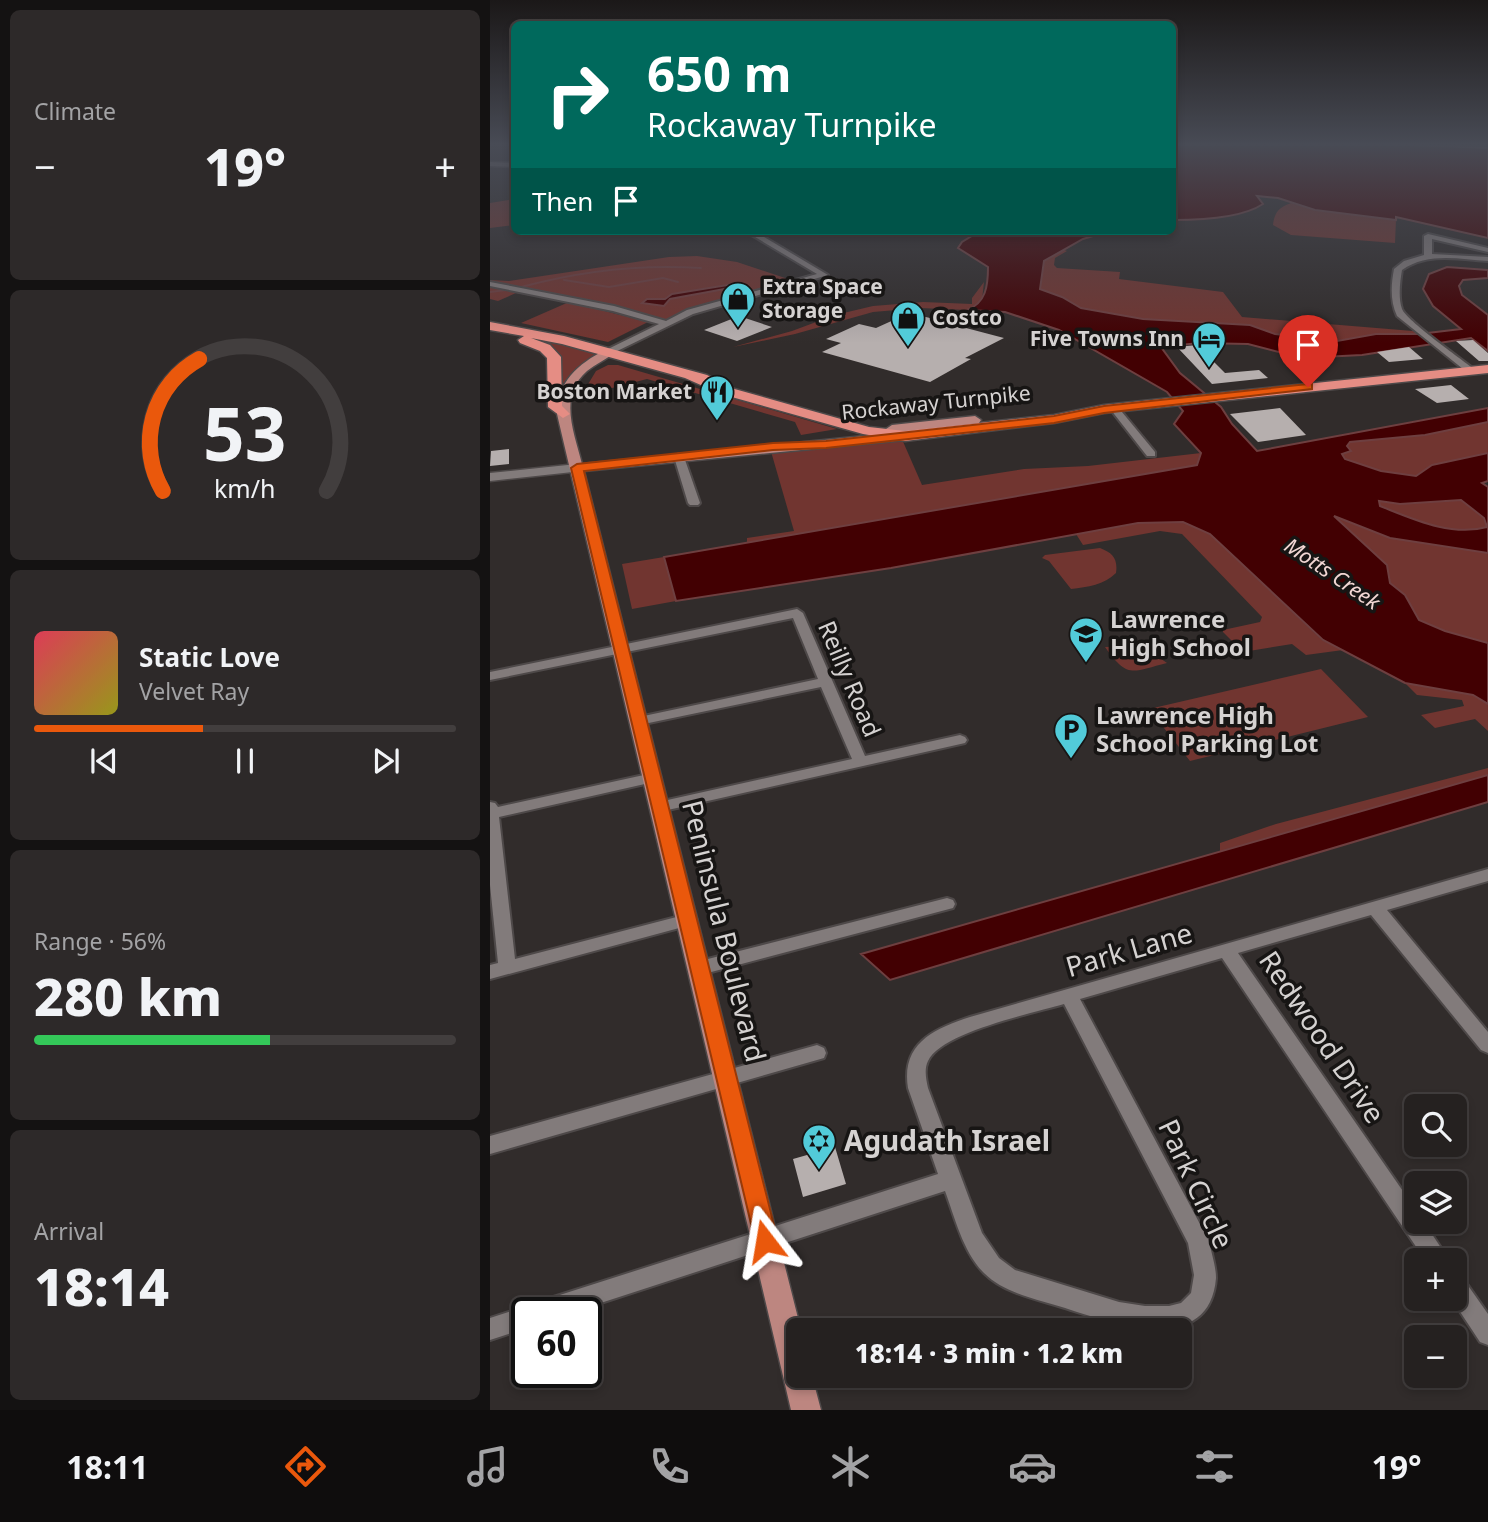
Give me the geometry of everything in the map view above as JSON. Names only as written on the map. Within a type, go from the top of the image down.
[{"type":"highway","points":[[490,326],[609,352],[855,417],[898,421],[975,420]]},
{"type":"highway","points":[[505,328],[541,346],[552,355],[555,362],[555,407],[563,414]]},
{"type":"highway","name":"Rockaway Turnpike","points":[[905,436],[1054,419],[1166,402],[1488,369]]},
{"type":"highway","points":[[690,375],[726,391],[868,432],[905,436]]},
{"type":"highway","name":"Rockaway Turnpike","points":[[975,420],[1109,409]]},
{"type":"main road","points":[[563,414],[564,398],[576,374],[609,352]]},
{"type":"main road","name":"Peninsula Boulevard","points":[[563,414],[806,1410]]},
{"type":"main road","name":"Rockaway Turnpike","points":[[490,477],[773,447],[868,432],[975,420]]},
{"type":"main road","name":"Rockaway Turnpike","points":[[773,447],[826,445],[905,436]]},
{"type":"street","points":[[609,352],[665,323],[708,306],[824,275],[755,235]]},
{"type":"street","points":[[1428,257],[1428,236],[1488,250]]},
{"type":"street","points":[[1471,371],[1400,314],[1397,307],[1396,275],[1406,262],[1428,257],[1488,259]]},
{"type":"street","points":[[493,285],[665,323]]},
{"type":"street","points":[[1109,409],[1151,454]]},
{"type":"street","points":[[679,457],[695,503]]},
{"type":"street","name":"Reilly Road","points":[[621,649],[797,612],[819,683],[860,762]]},
{"type":"street","points":[[490,676],[621,649]]},
{"type":"street","points":[[639,720],[819,683]]},
{"type":"street","points":[[659,807],[960,740]]},
{"type":"street","points":[[490,814],[653,778]]},
{"type":"street","points":[[490,807],[498,970],[688,920]]},
{"type":"street","name":"Park Lane","points":[[950,1180],[915,1078],[915,1066],[929,1045],[957,1029],[1488,875]]},
{"type":"street","points":[[700,968],[947,904]]},
{"type":"street","points":[[1375,908],[1488,1045]]},
{"type":"street","name":"Redwood Drive","points":[[1227,951],[1430,1248]]},
{"type":"street","name":"Park Circle","points":[[950,1180],[980,1250],[994,1268],[1009,1278],[1126,1316],[1165,1318],[1182,1315],[1196,1307],[1205,1286],[1206,1273],[1198,1241],[1069,996]]},
{"type":"street","points":[[490,1145],[817,1053]]},
{"type":"street","points":[[588,1297],[950,1180]]},
{"type":"street","points":[[1467,1303],[1488,1334]]},
{"type":"street","points":[[490,1329],[511,1322]]},
{"type":"shaded area","points":[[490,211],[511,211],[511,225],[490,228]]},
{"type":"shaded area","points":[[1278,211],[1321,211],[1396,220],[1395,243],[1291,235],[1273,225]]},
{"type":"shaded area","points":[[1062,249],[1067,251],[1055,258],[1054,265],[1057,268],[1120,272],[1119,279],[1223,292],[1242,317],[1413,331],[1419,334],[1376,334],[1337,341],[1275,334],[1250,325],[1143,319],[1081,308],[1040,289],[1044,260]]},
{"type":"shaded area","points":[[697,256],[737,262],[794,281],[668,321],[534,290],[532,296],[516,293],[498,301],[490,299],[490,280],[509,281],[669,257]]},
{"type":"shaded area","points":[[984,282],[982,300],[978,306],[967,310],[920,308],[873,312],[795,334],[733,347],[873,306],[923,302],[972,304],[972,298]]},
{"type":"shaded area","points":[[569,302],[648,322],[608,342],[521,323]]},
{"type":"shaded area","points":[[529,334],[603,351],[578,367],[555,393],[555,351]]},
{"type":"shaded area","points":[[608,365],[618,365],[837,429],[801,435],[795,422],[647,379],[581,396],[596,371]]},
{"type":"shaded area","points":[[1488,422],[1488,453],[1432,465],[1416,476],[1381,471],[1345,459],[1341,454],[1350,451],[1347,446],[1349,442],[1425,435]]},
{"type":"shaded area","points":[[901,437],[922,485],[1024,469],[1088,466],[1201,453],[1197,465],[747,543],[747,538],[794,531],[770,448]]},
{"type":"shaded area","points":[[1379,500],[1400,504],[1461,500],[1484,518],[1487,527],[1460,530],[1432,526],[1380,506]]},
{"type":"shaded area","points":[[1332,515],[1390,538],[1488,553],[1488,643],[1445,631],[1419,620],[1405,595],[1390,583]]},
{"type":"shaded area","points":[[1183,522],[1210,534],[1322,640],[1343,650],[1306,655],[1292,644],[1243,652],[1223,630],[1260,622],[1262,617],[1182,534],[1160,531],[1083,545],[1076,534],[1138,523]]},
{"type":"shaded area","points":[[1100,548],[1114,557],[1116,573],[1101,583],[1084,587],[1071,589],[1049,561],[1042,558],[1045,555]]},
{"type":"shaded area","points":[[664,557],[676,601],[632,609],[622,564]]},
{"type":"shaded area","points":[[1130,646],[1154,654],[1167,663],[1131,670],[1119,664],[1105,647]]},
{"type":"shaded area","points":[[1321,669],[1368,717],[1190,761],[1149,709]]},
{"type":"shaded area","points":[[1405,683],[1473,695],[1488,704],[1488,731],[1475,719],[1435,728],[1421,715],[1464,706],[1462,700],[1417,695]]},
{"type":"shaded area","points":[[1488,768],[1488,775],[1220,852],[1220,843],[1276,824]]},
{"type":"water","points":[[1176,211],[1248,211],[1232,215],[1176,220]]},
{"type":"water","points":[[1321,211],[1488,211],[1488,238],[1396,217],[1396,220]]},
{"type":"water","name":"Motts Creek","points":[[973,235],[1096,235],[1083,239],[1044,261],[1040,289],[1081,308],[1143,319],[1250,325],[1275,334],[1337,341],[1376,334],[1419,334],[1461,329],[1433,306],[1423,289],[1429,274],[1447,267],[1488,270],[1488,278],[1463,280],[1459,286],[1462,295],[1488,315],[1488,351],[1471,338],[1362,355],[1302,358],[1248,344],[1199,343],[1161,347],[1180,373],[1221,407],[1232,424],[1257,451],[1488,408],[1488,422],[1425,435],[1350,442],[1347,446],[1351,451],[1342,454],[1345,459],[1381,471],[1416,476],[1432,465],[1488,453],[1488,481],[1482,483],[1488,487],[1488,553],[1390,538],[1334,516],[1387,565],[1390,583],[1405,595],[1419,620],[1445,631],[1488,643],[1488,704],[1473,695],[1405,683],[1323,640],[1210,534],[1183,522],[1138,523],[891,568],[676,601],[664,557],[1197,465],[1201,453],[1174,424],[1183,411],[1167,392],[1059,330],[1005,312],[967,310],[978,303],[985,293],[988,267],[958,248]],"holes":[[[1461,500],[1484,518],[1487,527],[1460,530],[1432,525],[1380,506],[1379,501],[1400,504]]]},
{"type":"water","points":[[740,283],[730,288],[670,299],[664,306],[642,303],[647,299],[665,299],[672,294]]},
{"type":"water","points":[[1488,775],[1488,802],[890,980],[861,954]]},
{"type":"building","name":"Costco","points":[[909,313],[930,318],[937,315],[954,319],[947,323],[1004,338],[965,358],[971,359],[930,382],[822,352],[841,343],[826,339],[859,324],[876,328]]},
{"type":"building","name":"Extra Space Storage","points":[[739,316],[772,327],[737,341],[704,330]]},
{"type":"building","points":[[1473,340],[1488,353],[1488,361],[1479,361],[1456,341]]},
{"type":"building","name":"Five Towns Inn","points":[[1197,345],[1225,373],[1259,370],[1268,378],[1212,384],[1177,347]]},
{"type":"building","points":[[1409,347],[1423,359],[1389,362],[1377,352]]},
{"type":"building","points":[[1451,385],[1469,399],[1437,403],[1415,389]]},
{"type":"building","points":[[1280,408],[1306,435],[1258,442],[1230,414]]},
{"type":"building","points":[[509,449],[509,464],[490,466],[491,451]]},
{"type":"building","name":"Agudath Israel","points":[[835,1147],[846,1184],[803,1197],[793,1159]]},
{"type":"waterway","points":[[521,287],[610,270],[701,268]]},
{"type":"waterway","points":[[564,280],[609,287],[663,278],[678,282]]},
{"type":"waterway","points":[[490,292],[506,290]]},
{"type":"place","name":"Extra Space Storage","points":[[738,329]]},
{"type":"place","name":"Costco","points":[[908,348]]},
{"type":"place","name":"Five Towns Inn","points":[[1209,369]]},
{"type":"place","name":"Boston Market","points":[[717,422]]},
{"type":"place","name":"Lawrence High School","points":[[1086,664]]},
{"type":"place","name":"Lawrence High School Parking Lot","points":[[1071,760]]},
{"type":"place","name":"Agudath Israel","points":[[819,1171]]},
{"type":"route","points":[[765,1241],[577,468],[918,435],[1308,387]]}]
